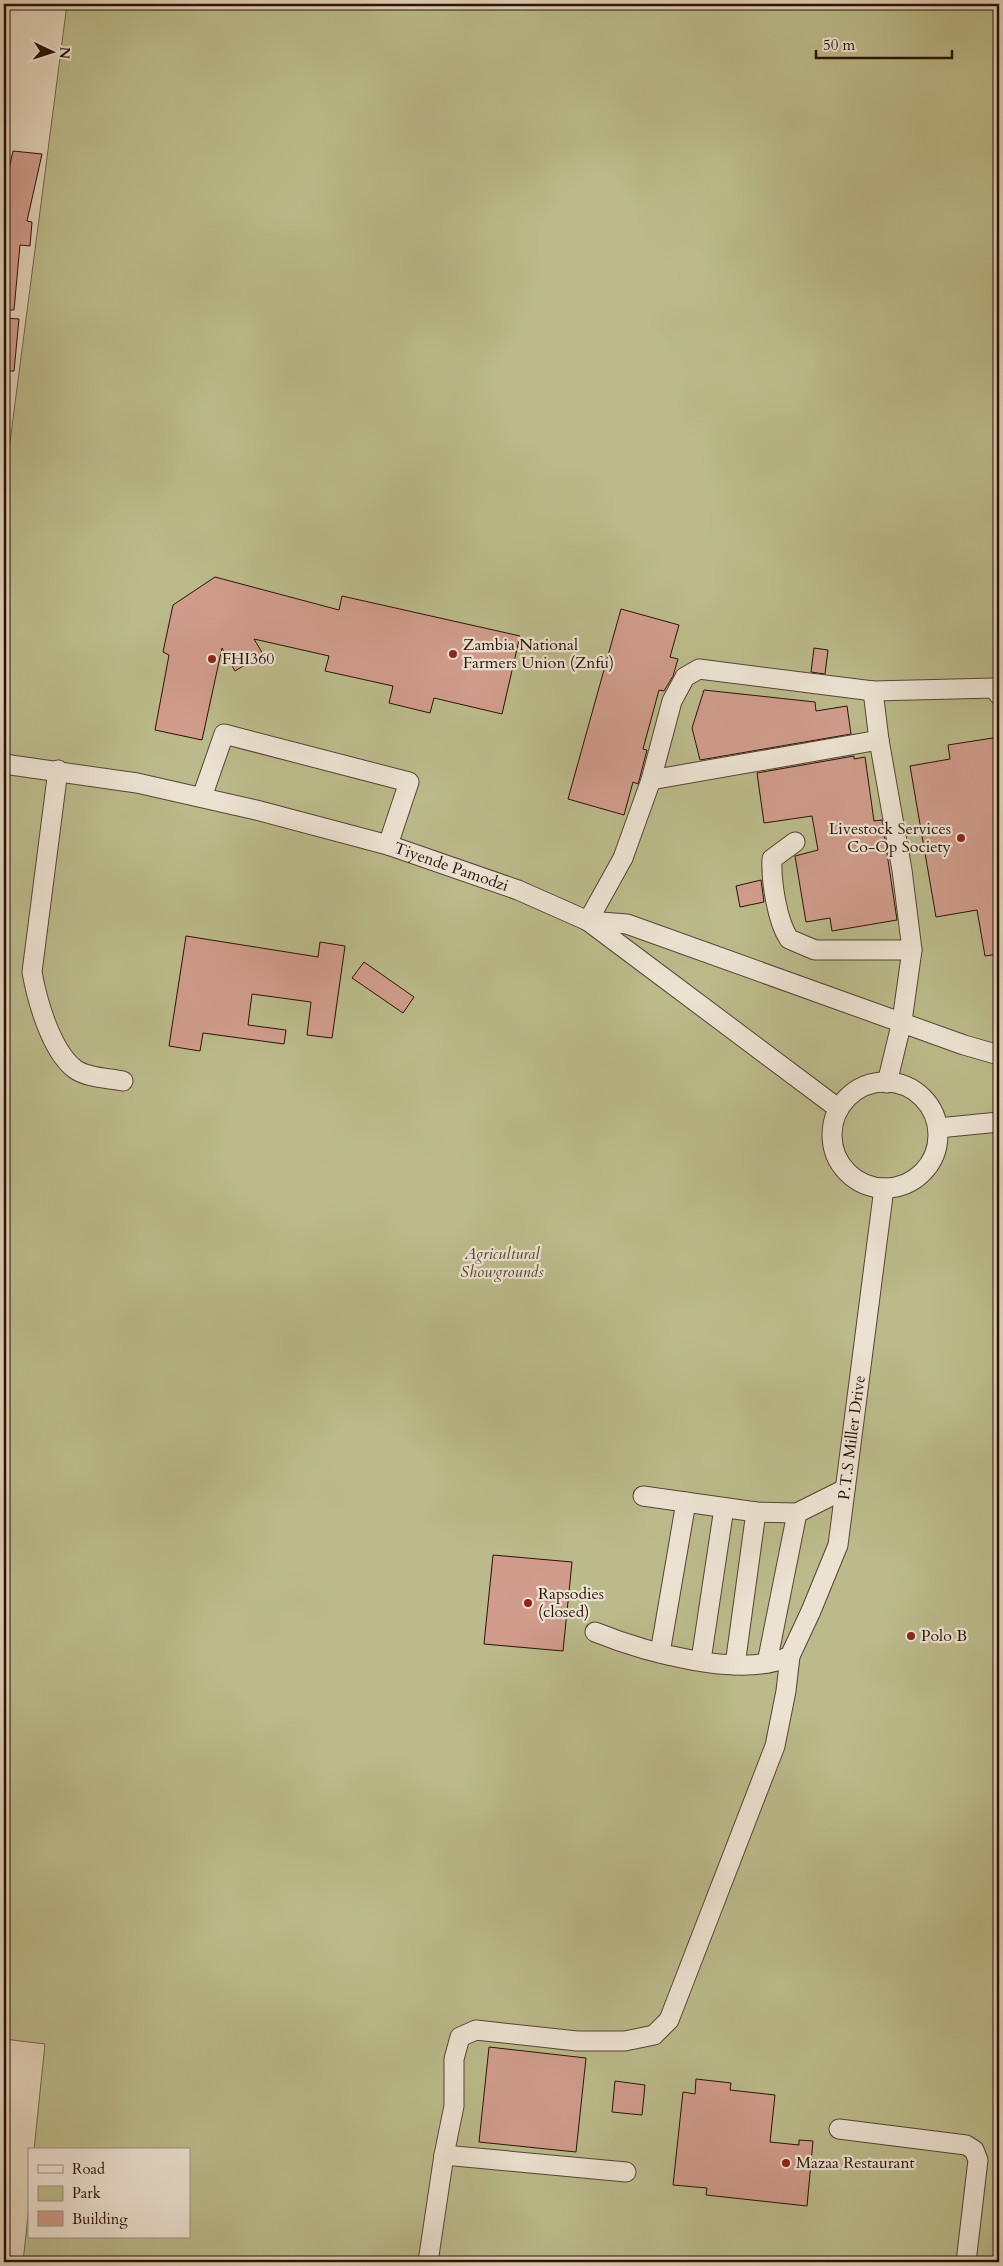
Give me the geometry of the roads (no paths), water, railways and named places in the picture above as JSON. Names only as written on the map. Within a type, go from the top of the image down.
[{"type":"lane","points":[[999,694],[994,688],[873,691],[699,669],[685,677],[672,701],[651,780],[623,858],[588,921],[627,924],[902,1021],[964,1045],[999,1055]]},
{"type":"lane","points":[[873,691],[879,740],[902,870],[912,950],[902,1021],[887,1083]]},
{"type":"lane","points":[[202,797],[224,734],[252,741],[409,782],[388,845]]},
{"type":"lane","points":[[651,780],[879,740]]},
{"type":"lane","name":"Tiyende Pamodzi","points":[[4,764],[58,770],[137,783],[202,797],[388,845],[518,890],[588,921],[839,1109]]},
{"type":"lane","points":[[58,770],[32,972],[37,998],[50,1033],[66,1060],[76,1070],[86,1074],[123,1081]]},
{"type":"lane","points":[[795,842],[772,859],[771,873],[781,920],[789,939],[815,950],[912,950]]},
{"type":"lane","points":[[887,1083],[898,1085],[919,1097],[929,1106],[938,1128],[936,1150],[925,1170],[906,1183],[884,1188],[853,1178],[839,1162],[832,1141],[834,1119],[839,1109],[854,1092],[864,1087],[887,1083]]},
{"type":"lane","points":[[938,1128],[999,1122]]},
{"type":"lane","name":"P.T.S Miller Drive","points":[[444,2156],[454,2106],[454,2059],[460,2038],[476,2030],[577,2041],[626,2041],[654,2035],[669,2020],[775,1746],[786,1691],[790,1656],[838,1545],[884,1188]]},
{"type":"lane","points":[[643,1496],[756,1512],[797,1513],[845,1489]]},
{"type":"lane","points":[[660,1653],[686,1502]]},
{"type":"lane","points":[[700,1660],[724,1508]]},
{"type":"lane","points":[[734,1665],[756,1512]]},
{"type":"lane","points":[[768,1663],[797,1513]]},
{"type":"lane","points":[[595,1632],[660,1653],[734,1665],[768,1663],[790,1656]]},
{"type":"lane","points":[[839,2129],[966,2145],[974,2150],[978,2160],[966,2262]]},
{"type":"lane","points":[[428,2262],[444,2156],[626,2172]]},
{"type":"place","name":"Zambia National Farmers Union (Znfu)","points":[[453,654]]},
{"type":"place","name":"FHI360","points":[[212,659]]},
{"type":"place","name":"Livestock Services Co-Op Society","points":[[961,838]]},
{"type":"place","name":"Rapsodies (closed)","points":[[528,1603]]},
{"type":"place","name":"Polo B","points":[[911,1636]]},
{"type":"place","name":"Mazaa Restaurant","points":[[786,2163]]},
{"type":"park label","name":"Agricultural Showgrounds","points":[[502,1263]]}]
